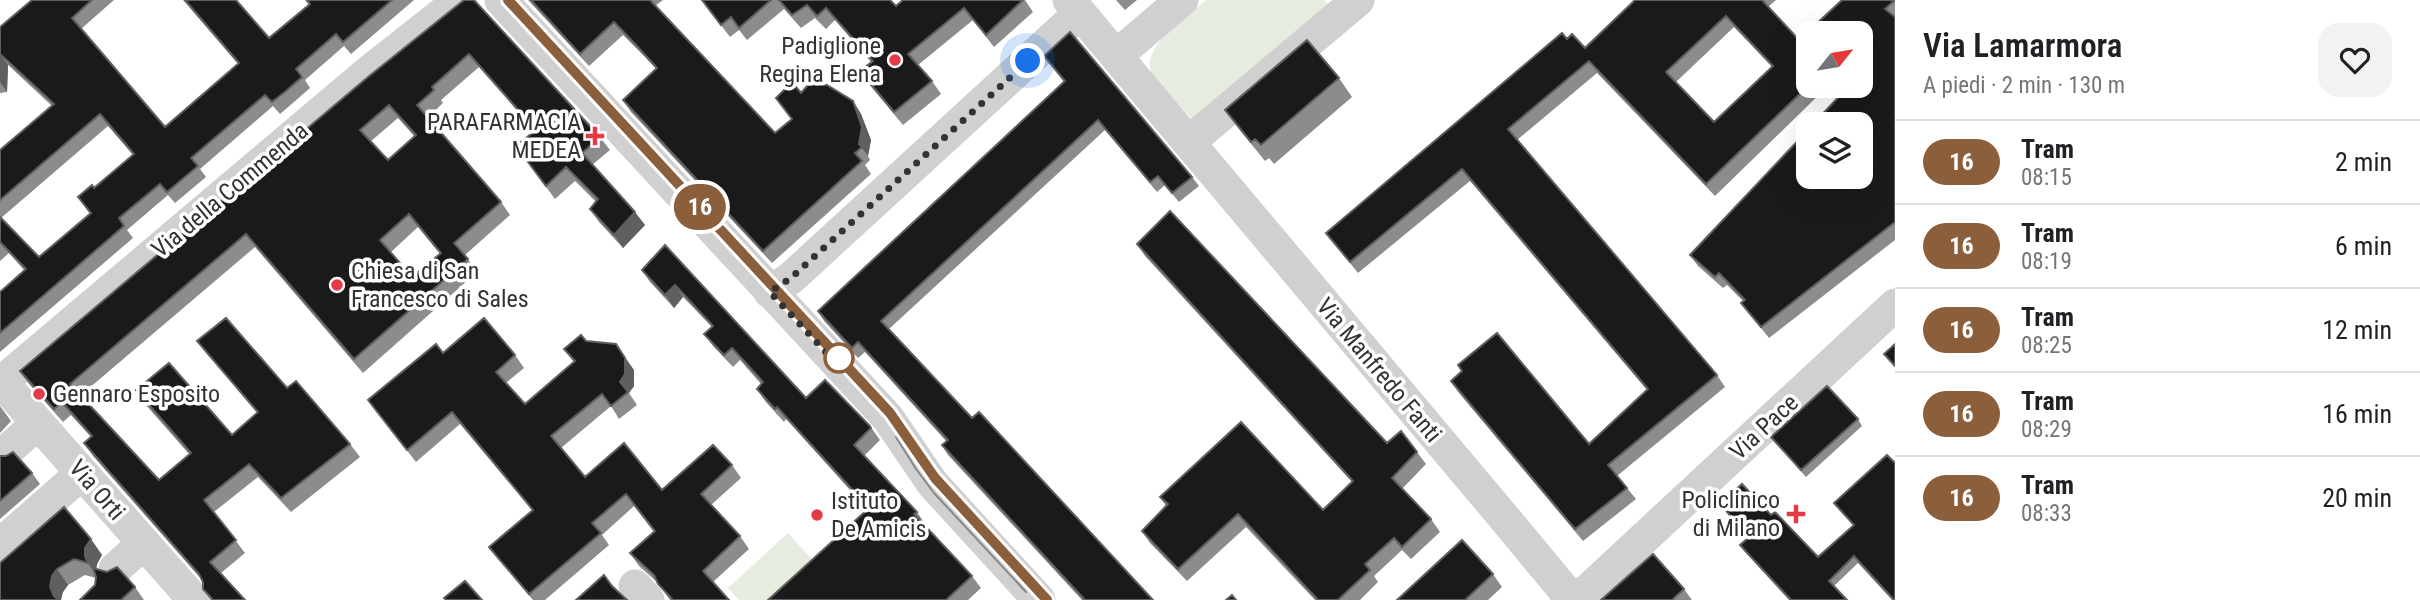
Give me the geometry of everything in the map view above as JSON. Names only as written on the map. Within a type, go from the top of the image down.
[{"type":"street","name":"Via della Commenda","points":[[1,381],[365,75],[460,0]]},
{"type":"street","points":[[501,0],[888,418],[933,484],[1025,595]]},
{"type":"street","points":[[770,292],[801,269],[1075,7],[1116,56],[1182,0]]},
{"type":"street","points":[[1189,142],[1221,117],[1347,4]]},
{"type":"street","name":"Via Manfredo Fanti","points":[[1116,56],[1565,591],[1567,600]]},
{"type":"street","name":"Via Pace","points":[[1567,600],[1587,591],[1895,305]]},
{"type":"street","name":"Via Orti","points":[[1,381],[194,600]]},
{"type":"street","points":[[9,449],[38,423]]},
{"type":"street","points":[[0,545],[82,473]]},
{"type":"street","points":[[115,569],[144,543]]},
{"type":"shaded area","points":[[1206,0],[1324,0],[1329,5],[1194,121],[1157,81],[1150,65],[1158,44]]},
{"type":"shaded area","points":[[788,533],[815,563],[774,600],[739,600],[728,588]]},
{"type":"building","points":[[32,0],[92,0],[72,18],[165,127],[239,63],[185,0],[236,0],[269,38],[310,4],[307,0],[392,0],[343,42],[336,34],[296,69],[302,77],[286,91],[272,102],[265,95],[191,158],[198,166],[167,192],[160,184],[119,218],[124,226],[0,333],[0,292],[26,269],[0,242],[0,217],[39,257],[91,213],[78,197],[92,185],[94,188],[134,154],[100,114],[0,200],[0,150],[54,104],[0,54],[0,27]]},
{"type":"building","points":[[464,0],[474,0],[600,137],[582,153],[635,212],[614,235],[590,209],[598,199],[566,167],[546,186],[516,146],[536,130],[469,54],[432,87],[434,90],[417,105],[501,202],[454,243],[468,259],[354,359],[246,234],[70,384],[159,480],[191,453],[136,390],[169,363],[232,435],[258,412],[197,341],[226,318],[287,388],[296,381],[350,444],[281,498],[249,464],[204,500],[236,540],[210,562],[245,600],[213,600],[203,589],[199,574],[84,443],[92,436],[62,402],[54,409],[20,371],[368,77]],"holes":[[[389,105],[416,135],[388,160],[360,130]],[[409,214],[441,253],[412,277],[380,240]]]},
{"type":"building","points":[[531,0],[650,0],[775,133],[792,119],[776,98],[792,82],[801,93],[808,85],[827,85],[853,101],[862,127],[859,144],[862,147],[855,153],[862,161],[763,251],[623,100],[657,68],[636,45],[614,22],[580,54]]},
{"type":"building","points":[[702,0],[771,0],[739,28],[731,17],[721,25]]},
{"type":"building","name":"Padiglione Regina Elena","points":[[779,0],[890,0],[896,6],[903,0],[1023,0],[986,35],[964,8],[908,54],[932,81],[894,112],[860,71],[873,61],[826,8],[817,16],[807,5],[792,15]]},
{"type":"building","points":[[1635,0],[1762,0],[1796,37],[1796,98],[1706,184],[1589,61],[1508,129],[1717,375],[1608,465],[1627,488],[1575,529],[1451,381],[1462,371],[1458,365],[1497,333],[1589,444],[1648,389],[1462,169],[1350,262],[1326,233],[1562,33],[1567,39],[1572,34],[1585,48]],"holes":[[[1726,16],[1773,66],[1714,122],[1666,72]]]},
{"type":"building","points":[[1842,0],[1895,0],[1885,9],[1895,17],[1895,222],[1761,327],[1741,303],[1745,300],[1719,273],[1715,277],[1690,255],[1796,143],[1796,189],[1873,189],[1873,112],[1824,112],[1838,98],[1873,98],[1873,21],[1819,21]]},
{"type":"building","points":[[1070,32],[1192,177],[1172,193],[1158,176],[1150,182],[1098,120],[881,321],[972,418],[979,412],[1153,600],[1085,600],[942,445],[948,440],[858,342],[852,348],[818,311],[1065,81],[1044,56]]},
{"type":"building","points":[[1307,40],[1339,78],[1261,145],[1255,139],[1251,142],[1225,110]]},
{"type":"building","points":[[1170,211],[1387,443],[1401,431],[1417,452],[1392,478],[1431,519],[1402,547],[1394,538],[1365,564],[1370,570],[1338,600],[1318,600],[1238,514],[1178,569],[1142,531],[1168,504],[1160,497],[1241,422],[1323,510],[1353,481],[1137,244]]},
{"type":"building","points":[[665,245],[806,398],[825,380],[870,426],[854,445],[972,576],[946,600],[768,600],[869,508],[777,407],[775,409],[757,389],[763,382],[732,348],[724,355],[704,334],[713,326],[675,285],[665,295],[642,270]]},
{"type":"building","points":[[484,318],[515,355],[496,372],[525,404],[575,361],[564,349],[581,335],[586,341],[616,344],[625,358],[625,374],[620,382],[628,392],[611,406],[602,394],[551,436],[585,477],[624,443],[662,490],[713,445],[732,465],[701,494],[740,536],[703,571],[729,600],[673,600],[658,584],[654,575],[630,553],[655,531],[626,494],[592,523],[601,533],[529,594],[489,547],[533,510],[452,412],[407,450],[368,400],[436,344],[443,353]]},
{"type":"building","points":[[1895,344],[1895,366],[1884,354]]},
{"type":"building","points":[[1827,386],[1858,419],[1801,470],[1771,437]]},
{"type":"building","points":[[13,452],[32,473],[0,501],[0,456]]},
{"type":"building","points":[[1887,455],[1895,463],[1894,600],[1854,556],[1829,581],[1847,600],[1791,600],[1740,545],[1749,537],[1720,504],[1742,484],[1771,515],[1775,512],[1818,557],[1854,525],[1834,503]]},
{"type":"building","points":[[64,507],[91,539],[85,548],[88,563],[74,559],[57,569],[52,576],[50,587],[59,600],[0,600],[0,563]]},
{"type":"building","points":[[1462,540],[1493,574],[1465,600],[1397,600]]},
{"type":"building","points":[[1653,554],[1684,589],[1672,600],[1601,600]]},
{"type":"building","points":[[117,567],[135,587],[121,600],[80,600],[95,585],[93,568],[107,572]]},
{"type":"building","points":[[604,575],[627,600],[576,600]]},
{"type":"building","points":[[465,581],[482,600],[444,598]]},
{"type":"tram line","points":[[508,0],[890,413],[940,484],[1047,600]]},
{"type":"tram line","name":"16","points":[[508,0],[890,413],[908,435],[935,478],[1047,600]]},
{"type":"tram line","points":[[896,437],[934,493],[1026,592]]},
{"type":"place","name":"Padiglione Regina Elena","points":[[895,60]]},
{"type":"place","name":"PARAFARMACIA MEDEA","points":[[595,136]]},
{"type":"place","name":"Chiesa di San Francesco di Sales","points":[[337,285]]},
{"type":"place","name":"Gennaro Esposito","points":[[39,394]]},
{"type":"place","name":"Policlinico di Milano","points":[[1796,514]]},
{"type":"place","name":"Istituto De Amicis","points":[[817,515]]},
{"type":"route","points":[[839,358],[838,365],[770,292],[791,278],[1028,61]]}]
